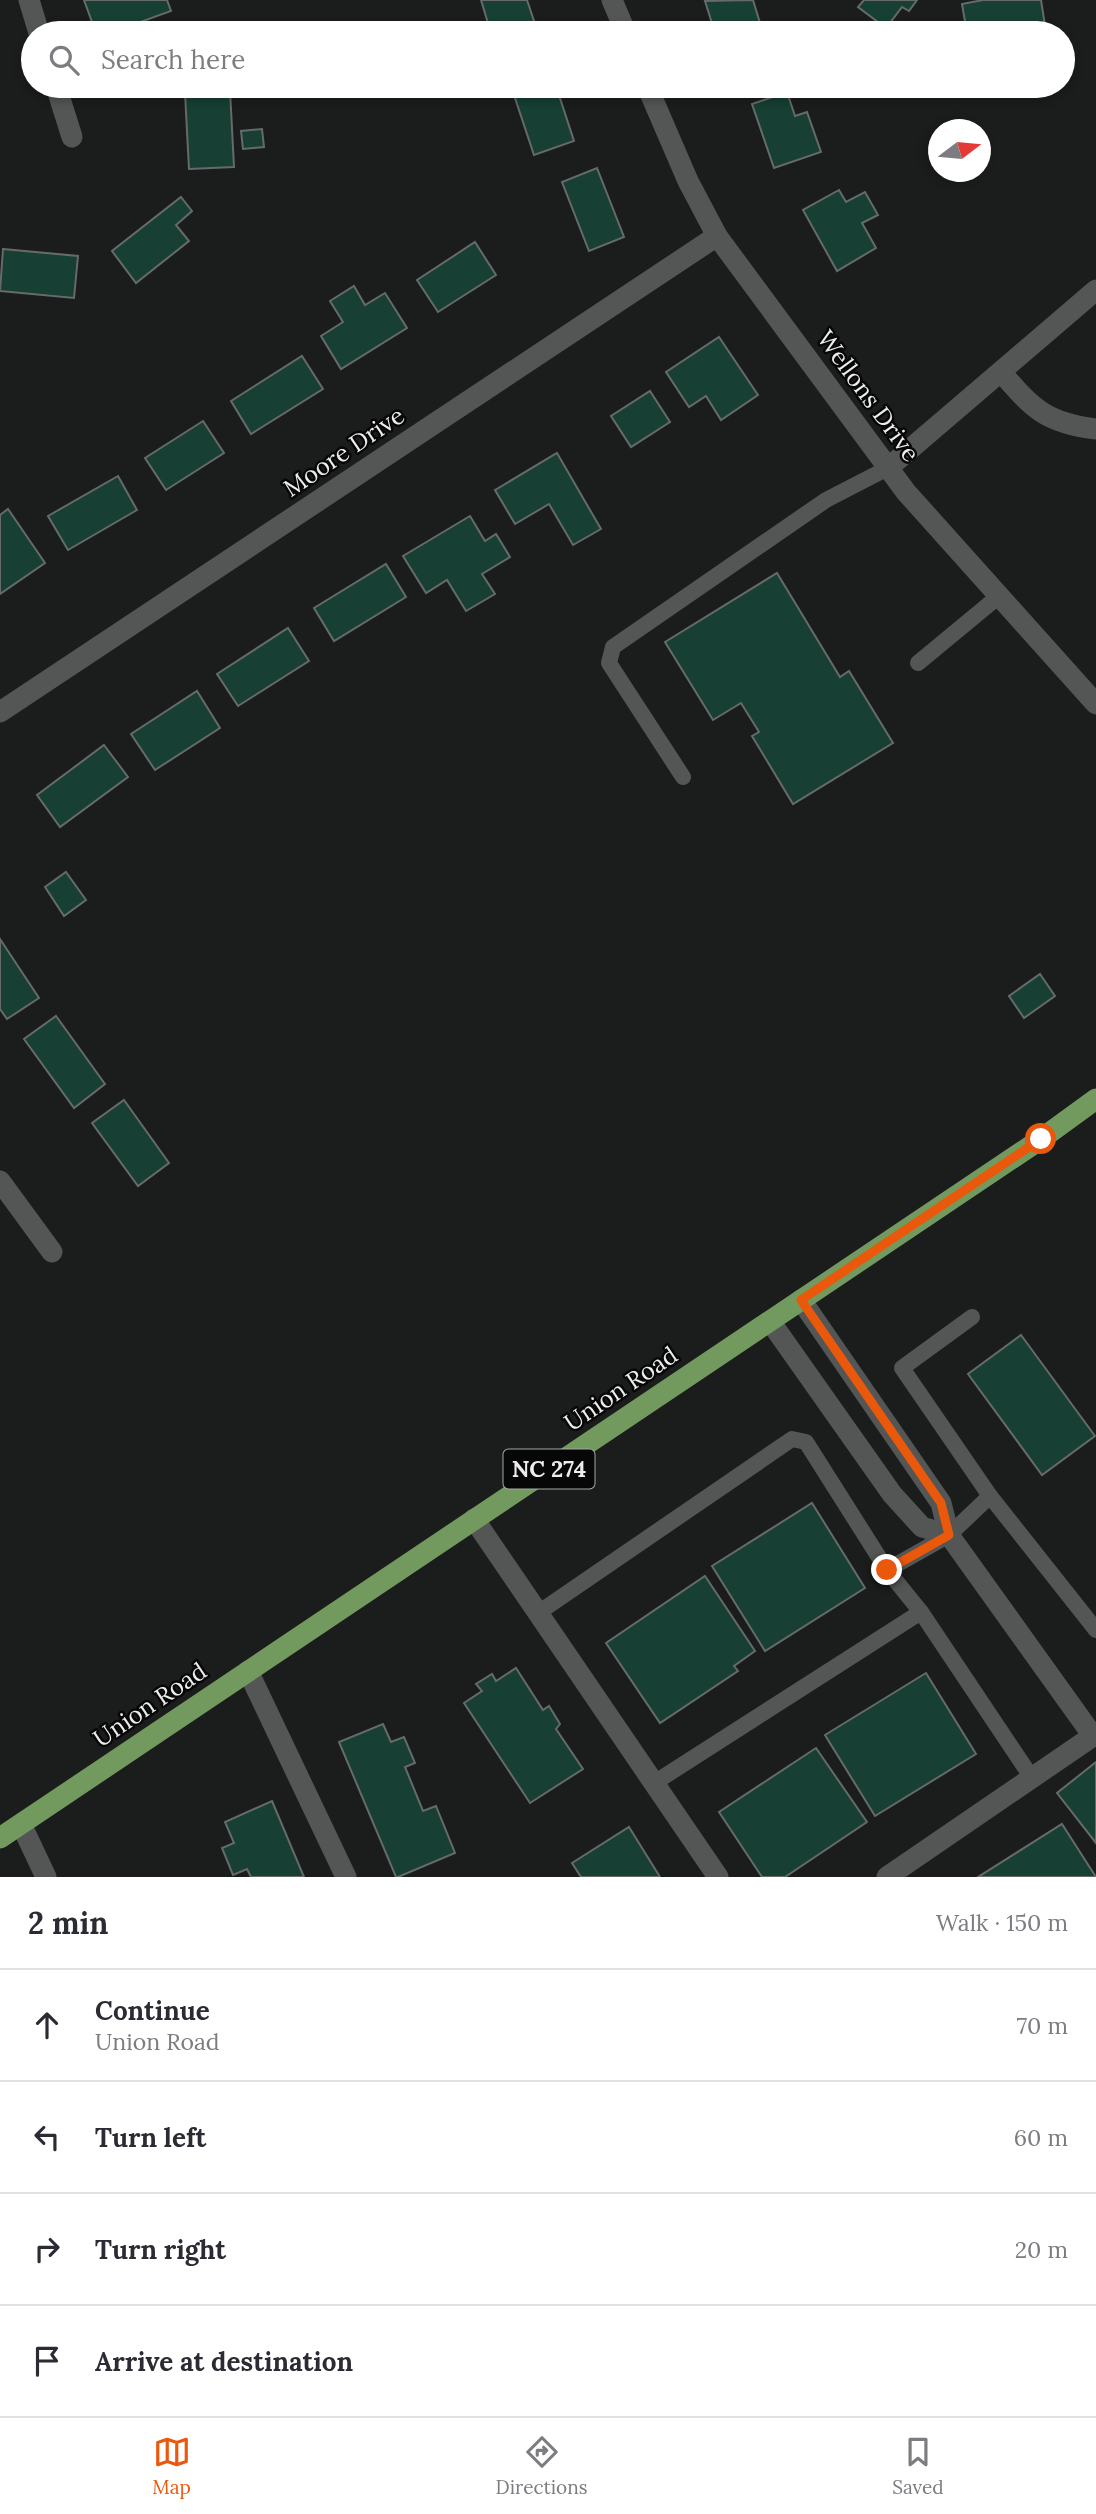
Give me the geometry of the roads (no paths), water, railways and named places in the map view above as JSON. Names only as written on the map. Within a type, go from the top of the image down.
[{"type":"main road","name":"Union Road","points":[[0,1838],[1041,1139],[1096,1099]]},
{"type":"street","points":[[29,0],[35,21]]},
{"type":"street","points":[[612,0],[621,21]]},
{"type":"street","points":[[60,98],[72,137]]},
{"type":"street","name":"Wellons Drive","points":[[652,98],[688,181],[717,236],[888,468],[1096,704]]},
{"type":"street","name":"Moore Drive","points":[[0,712],[717,236]]},
{"type":"street","points":[[888,468],[1096,290]]},
{"type":"street","points":[[1001,372],[1029,405],[1064,425],[1096,429]]},
{"type":"street","points":[[0,1181],[52,1252]]},
{"type":"street","points":[[801,1300],[941,1503],[949,1535],[1095,1735],[887,1877]]},
{"type":"street","points":[[770,1321],[892,1494],[922,1527],[949,1535]]},
{"type":"street","points":[[474,1519],[718,1877]]},
{"type":"street","points":[[247,1671],[346,1877]]},
{"type":"street","points":[[21,1824],[46,1877]]},
{"type":"lane","points":[[683,777],[609,663],[613,647],[826,500],[888,468]]},
{"type":"lane","points":[[918,663],[999,596]]},
{"type":"lane","points":[[972,1317],[902,1368],[990,1496],[1096,1630]]},
{"type":"lane","points":[[538,1612],[792,1439],[806,1442],[887,1570],[921,1612],[1032,1778]]},
{"type":"lane","points":[[887,1570],[949,1535],[990,1496]]},
{"type":"lane","points":[[654,1783],[921,1612]]}]
